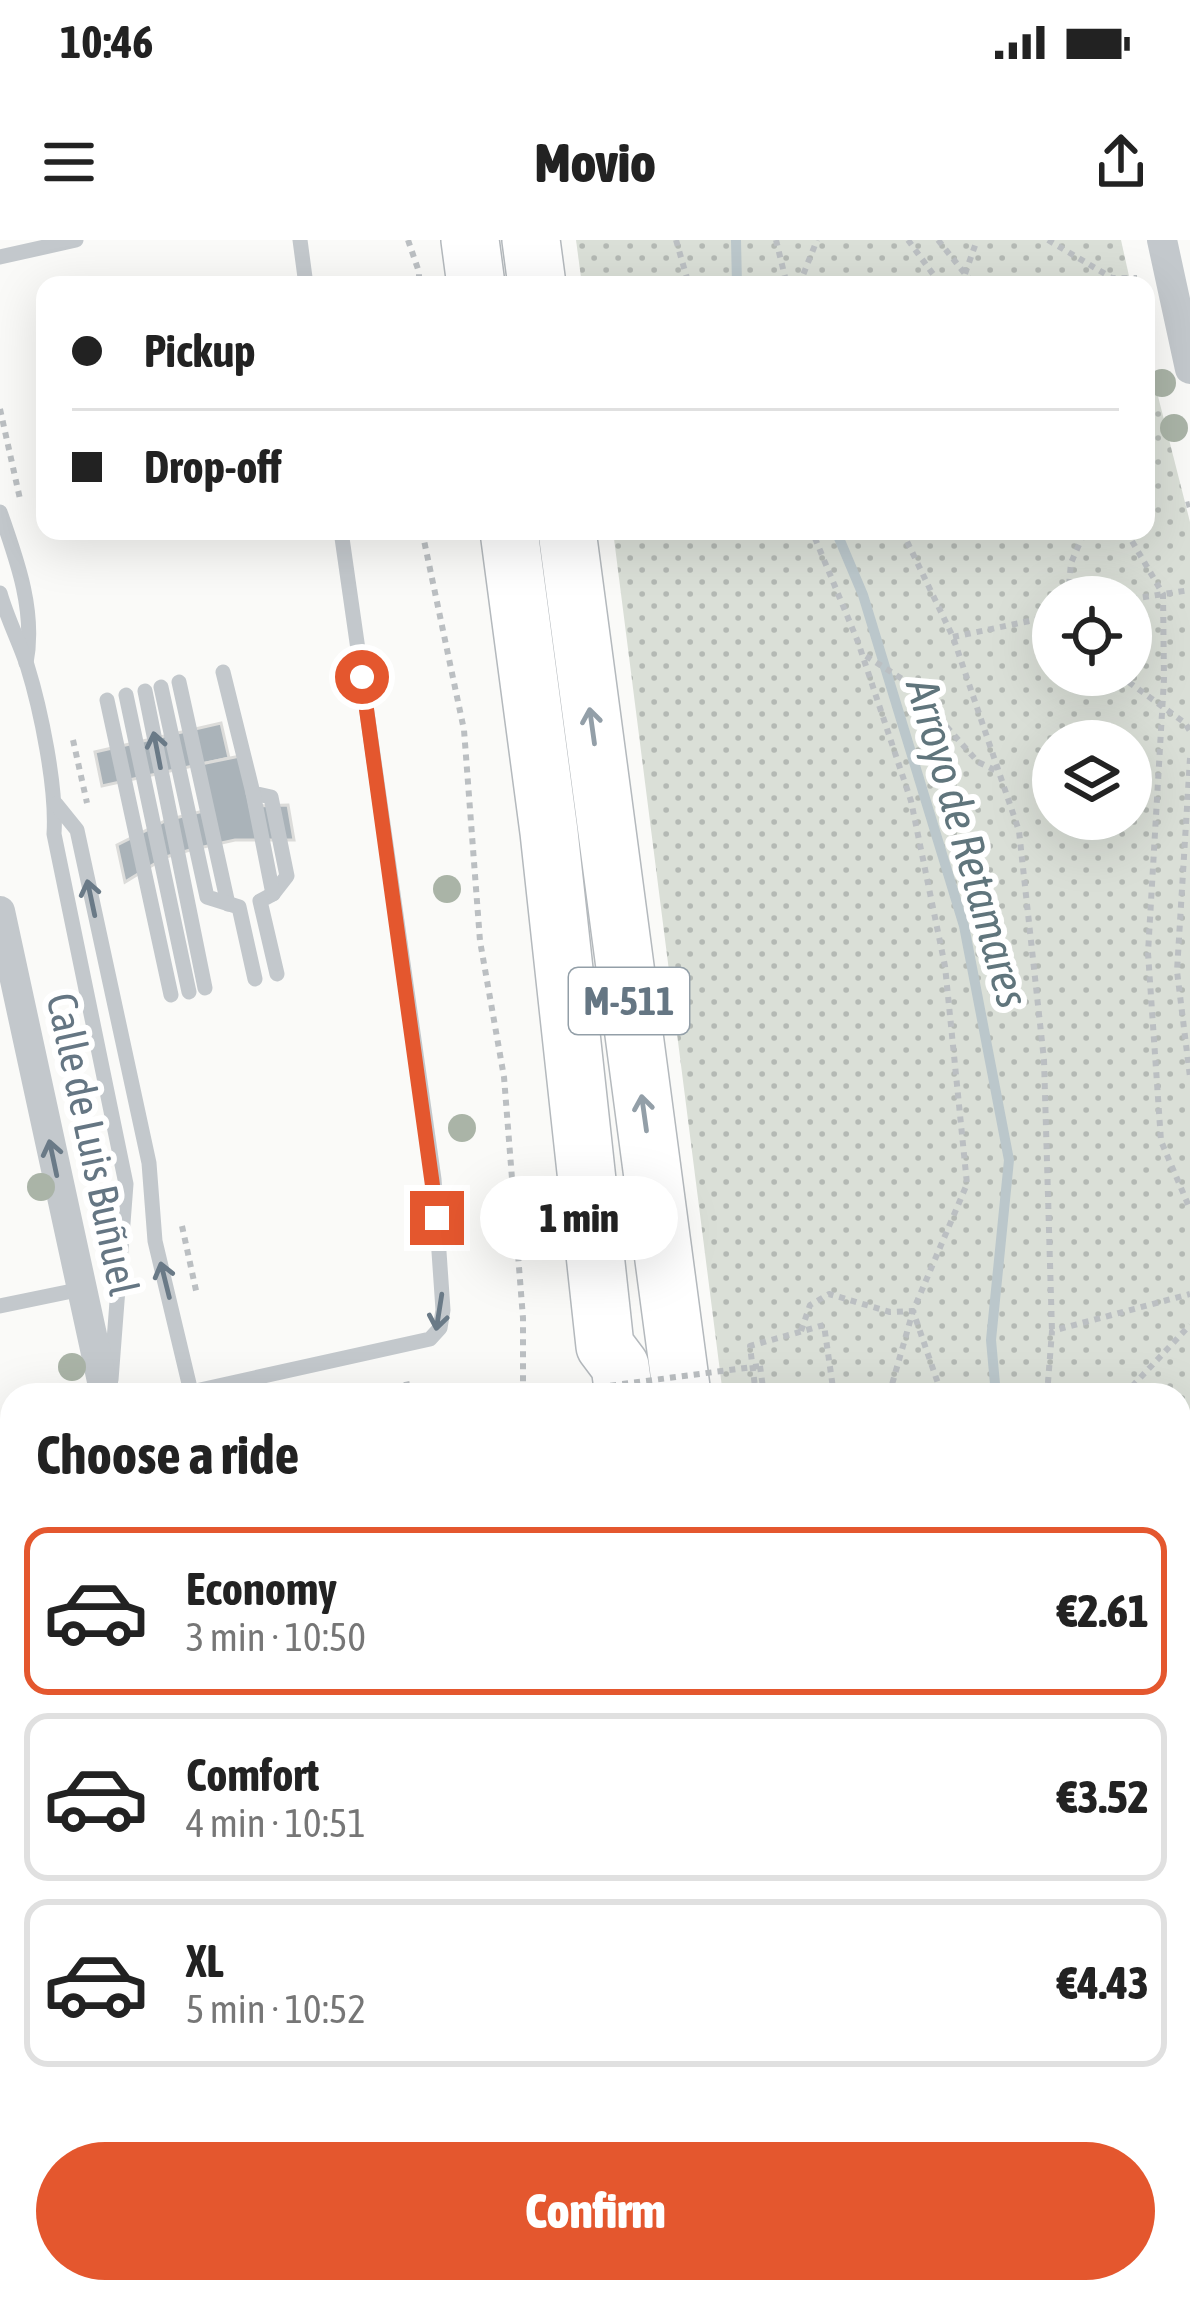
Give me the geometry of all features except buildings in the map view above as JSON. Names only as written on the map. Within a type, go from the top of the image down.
[{"type":"highway","points":[[470,240],[475,276]]},
{"type":"highway","points":[[531,240],[536,276]]},
{"type":"highway","name":"M-511","points":[[510,540],[549,832],[607,1379]]},
{"type":"highway","name":"M-511","points":[[568,540],[680,1383]]},
{"type":"street","points":[[1162,240],[1190,368]]},
{"type":"street","name":"Calle de Luis Buñuel","points":[[0,911],[105,1383]]},
{"type":"lane","points":[[0,257],[76,240]]},
{"type":"lane","points":[[299,240],[305,276]]},
{"type":"lane","points":[[0,512],[16,558],[32,632],[26,663]]},
{"type":"lane","points":[[232,1383],[430,1339],[440,1328],[443,1310],[434,1179],[342,540]]},
{"type":"lane","points":[[0,593],[26,663],[56,804],[54,834],[126,1184],[109,1383]]},
{"type":"lane","points":[[223,672],[253,793],[271,797],[287,876],[273,894],[260,901],[277,974]]},
{"type":"lane","points":[[179,682],[228,904]]},
{"type":"lane","points":[[127,695],[197,990],[153,689],[207,897],[239,907],[255,979]]},
{"type":"lane","points":[[107,700],[171,995]]},
{"type":"lane","points":[[56,804],[76,830],[149,1163],[155,1240],[189,1383]]},
{"type":"lane","points":[[0,1306],[82,1288]]},
{"type":"path","points":[[408,240],[419,276]]},
{"type":"path","points":[[676,240],[686,276]]},
{"type":"path","points":[[776,240],[785,276]]},
{"type":"path","points":[[803,276],[818,240]]},
{"type":"path","points":[[908,240],[934,276]]},
{"type":"path","points":[[938,240],[967,276]]},
{"type":"path","points":[[963,276],[977,240]]},
{"type":"path","points":[[1048,240],[1109,276]]},
{"type":"path","points":[[1155,278],[1171,278]]},
{"type":"path","points":[[424,540],[464,730],[480,940],[504,1077],[523,1318],[523,1383]]},
{"type":"path","points":[[816,540],[862,654],[910,801],[945,966],[967,1184],[913,1310],[892,1383]]},
{"type":"path","points":[[906,540],[953,637],[1019,831],[1044,1060],[1052,1330],[1048,1383]]},
{"type":"path","points":[[1070,576],[1081,540]]},
{"type":"path","points":[[1131,540],[1163,594],[1163,707],[1148,952],[1161,1141],[1190,1209]]},
{"type":"path","points":[[1152,596],[1190,590]]},
{"type":"path","points":[[953,637],[1032,620]]},
{"type":"path","points":[[862,654],[907,682],[978,762],[999,772]]},
{"type":"path","points":[[1148,696],[1190,731]]},
{"type":"path","points":[[1190,758],[1177,971],[1190,1077]]},
{"type":"path","points":[[801,1331],[810,1305],[829,1294],[890,1312],[913,1310]]},
{"type":"path","points":[[1052,1330],[1190,1294]]},
{"type":"path","points":[[913,1310],[938,1383]]},
{"type":"path","points":[[758,1383],[750,1346],[824,1325],[832,1383]]},
{"type":"path","points":[[1135,1383],[1190,1325]]},
{"type":"path","points":[[630,1383],[760,1366],[760,1383]]},
{"type":"shaded area","points":[[576,240],[1121,240],[1129,276],[581,276]]},
{"type":"shaded area","points":[[1155,384],[1190,522],[1190,1383],[721,1383],[614,540],[1155,540]]},
{"type":"waterway","name":"Arroyo de Retamares","points":[[736,240],[737,276]]},
{"type":"waterway","name":"Arroyo de Retamares","points":[[840,540],[863,595],[964,926],[1009,1160],[991,1340],[995,1383]]},
{"type":"route","points":[[362,677],[437,1218]]}]
